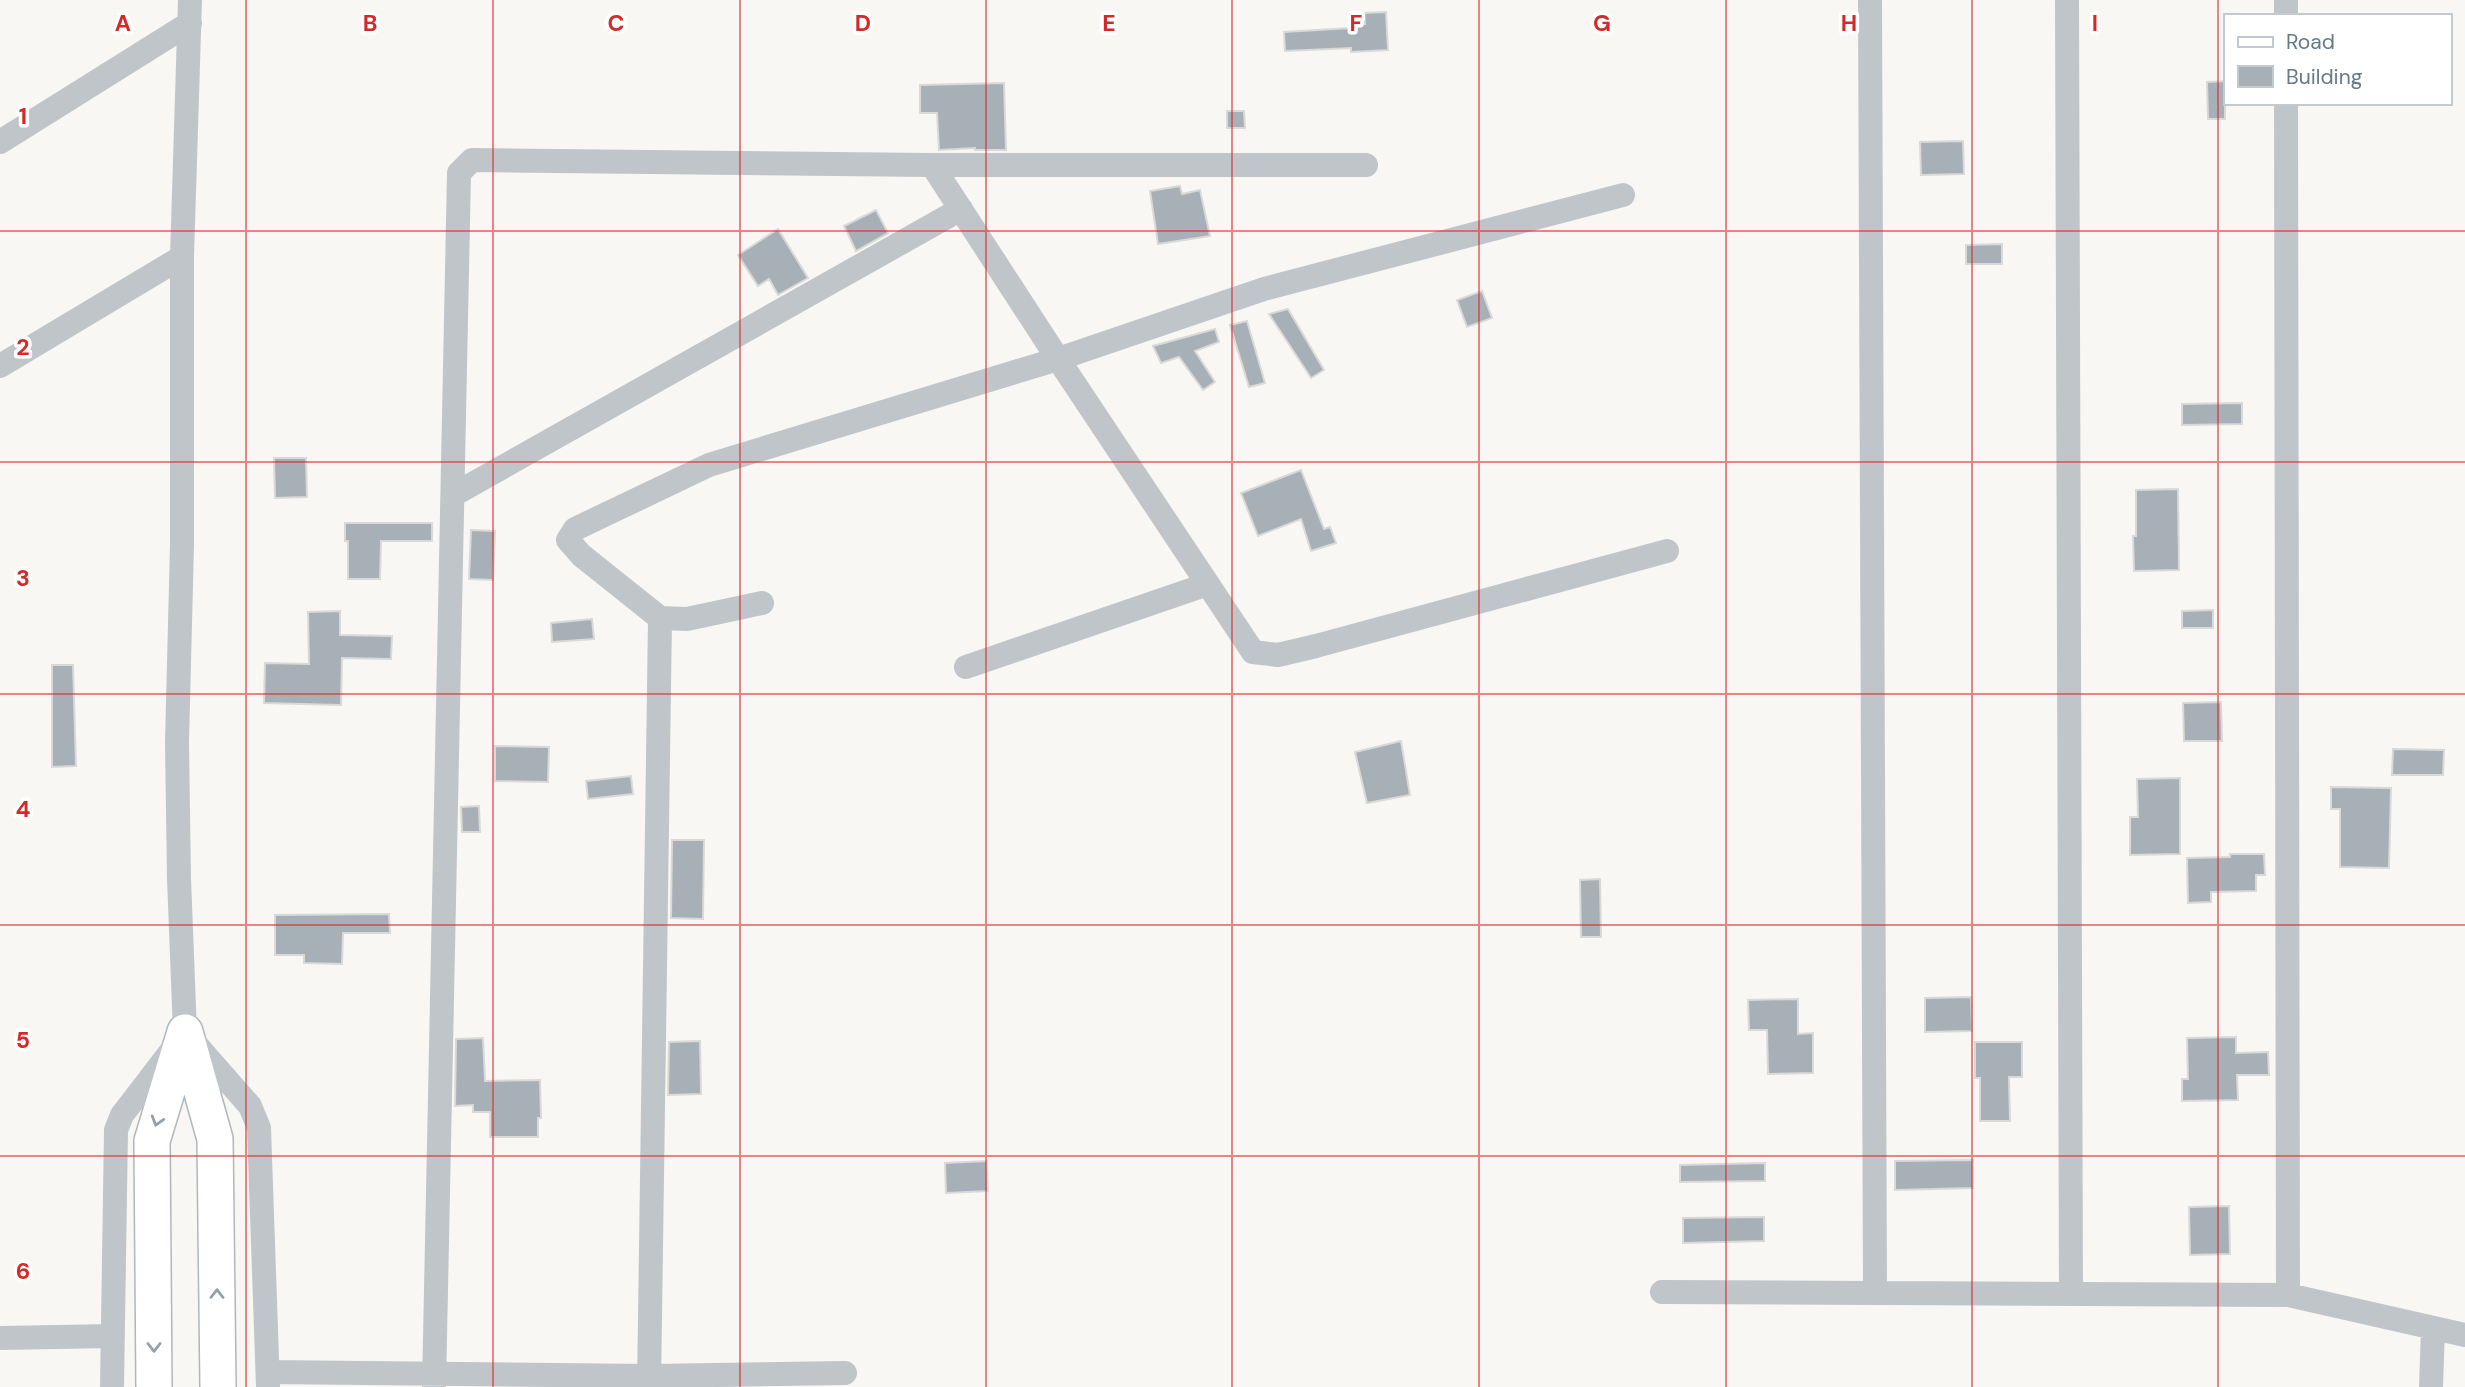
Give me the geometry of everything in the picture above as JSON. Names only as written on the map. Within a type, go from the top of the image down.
[{"type":"street","points":[[1870,0],[1875,1293]]},
{"type":"street","points":[[2067,0],[2071,1293]]},
{"type":"street","points":[[0,142],[190,11]]},
{"type":"street","points":[[190,11],[182,257],[177,743],[179,879],[185,1032],[215,1139],[218,1387]]},
{"type":"street","points":[[2287,105],[2288,1295]]},
{"type":"street","points":[[434,1381],[459,173],[472,160],[932,165],[1366,165]]},
{"type":"street","points":[[932,165],[1253,652],[1278,655],[1667,551]]},
{"type":"street","points":[[762,603],[687,619],[660,618],[581,555],[568,540],[575,529],[709,465],[1058,359],[1264,289],[1623,195]]},
{"type":"street","points":[[453,495],[961,209]]},
{"type":"street","points":[[0,366],[182,257]]},
{"type":"street","points":[[966,667],[1208,584]]},
{"type":"street","points":[[649,1382],[660,618]]},
{"type":"street","points":[[112,1387],[116,1130],[122,1115],[185,1032]]},
{"type":"street","points":[[185,1032],[250,1106],[260,1128],[268,1380],[649,1382],[845,1373]]},
{"type":"street","points":[[154,1387],[152,1141],[185,1032]]},
{"type":"street","points":[[1661,1292],[2288,1295],[2465,1335]]},
{"type":"street","points":[[2431,1387],[2433,1328]]},
{"type":"street","points":[[0,1338],[113,1336]]},
{"type":"building","points":[[1386,12],[1388,50],[1351,52],[1351,48],[1285,51],[1284,32],[1350,28],[1350,25],[1365,24],[1364,13]]},
{"type":"building","points":[[2224,81],[2225,119],[2208,119],[2207,82]]},
{"type":"building","points":[[1004,83],[1006,150],[939,150],[937,113],[920,113],[920,85]]},
{"type":"building","points":[[1227,111],[1244,111],[1245,128],[1227,128]]},
{"type":"building","points":[[1963,141],[1964,174],[1921,175],[1920,142]]},
{"type":"building","points":[[1180,186],[1182,194],[1200,190],[1210,236],[1158,244],[1150,191]]},
{"type":"building","points":[[876,210],[888,233],[856,251],[844,226]]},
{"type":"building","points":[[778,229],[808,278],[778,295],[769,279],[758,286],[738,255]]},
{"type":"building","points":[[2002,244],[2002,264],[1966,264],[1966,245]]},
{"type":"building","points":[[1482,291],[1492,318],[1467,327],[1457,300]]},
{"type":"building","points":[[1288,309],[1324,370],[1311,378],[1269,314]]},
{"type":"building","points":[[1247,321],[1265,383],[1249,387],[1230,325]]},
{"type":"building","points":[[1215,329],[1219,342],[1195,351],[1215,382],[1203,390],[1179,357],[1161,363],[1153,346]]},
{"type":"building","points":[[2242,403],[2242,424],[2182,425],[2182,404]]},
{"type":"building","points":[[274,458],[306,458],[307,497],[275,498]]},
{"type":"building","points":[[1301,470],[1324,529],[1330,527],[1336,543],[1311,551],[1301,519],[1258,536],[1241,493]]},
{"type":"building","points":[[2178,489],[2179,570],[2134,571],[2136,490]]},
{"type":"building","points":[[345,523],[432,523],[432,541],[381,541],[380,579],[348,579]]},
{"type":"building","points":[[471,530],[495,531],[493,580],[469,579]]},
{"type":"building","points":[[2213,610],[2213,628],[2182,628],[2182,611]]},
{"type":"building","points":[[340,611],[340,635],[392,636],[391,659],[342,658],[341,705],[264,703],[265,663],[309,664],[308,612]]},
{"type":"building","points":[[592,619],[594,639],[552,642],[551,623]]},
{"type":"building","points":[[52,665],[73,665],[76,766],[52,767]]},
{"type":"building","points":[[2221,702],[2222,741],[2184,741],[2183,703]]},
{"type":"building","points":[[1401,741],[1410,795],[1367,803],[1355,752]]},
{"type":"building","points":[[495,746],[549,747],[548,782],[495,781]]},
{"type":"building","points":[[2393,749],[2444,750],[2443,775],[2392,775]]},
{"type":"building","points":[[631,776],[633,794],[588,799],[586,781]]},
{"type":"building","points":[[2180,778],[2180,854],[2130,855],[2130,817],[2138,817],[2137,779]]},
{"type":"building","points":[[2331,787],[2391,788],[2389,868],[2340,867],[2340,809],[2331,809]]},
{"type":"building","points":[[479,806],[480,832],[462,832],[461,807]]},
{"type":"building","points":[[672,840],[704,840],[703,919],[671,918]]},
{"type":"building","points":[[2230,854],[2264,854],[2265,875],[2256,875],[2256,891],[2211,892],[2211,902],[2188,903],[2187,858],[2230,857]]},
{"type":"building","points":[[1600,879],[1601,937],[1581,937],[1580,880]]},
{"type":"building","points":[[389,914],[390,933],[343,933],[342,964],[304,963],[304,955],[275,955],[275,915]]},
{"type":"building","points":[[1971,997],[1972,1031],[1925,1032],[1925,998]]},
{"type":"building","points":[[1798,999],[1798,1034],[1813,1033],[1813,1073],[1768,1074],[1767,1030],[1749,1030],[1748,1000]]},
{"type":"building","points":[[2236,1037],[2236,1053],[2268,1052],[2269,1075],[2237,1075],[2238,1100],[2182,1101],[2182,1079],[2188,1079],[2187,1038]]},
{"type":"building","points":[[483,1038],[485,1081],[540,1080],[541,1118],[538,1118],[538,1137],[490,1137],[490,1112],[473,1112],[473,1105],[455,1106],[456,1039]]},
{"type":"building","points":[[700,1041],[701,1094],[668,1095],[669,1042]]},
{"type":"building","points":[[1975,1042],[2022,1042],[2022,1077],[2009,1077],[2010,1121],[1980,1121],[1980,1078],[1975,1078]]},
{"type":"building","points":[[1973,1160],[1973,1188],[1895,1190],[1895,1161]]},
{"type":"building","points":[[987,1161],[988,1191],[946,1193],[945,1163]]},
{"type":"building","points":[[1765,1163],[1765,1181],[1680,1182],[1680,1165]]},
{"type":"building","points":[[2229,1206],[2230,1254],[2190,1255],[2189,1207]]},
{"type":"building","points":[[1764,1217],[1764,1241],[1683,1243],[1683,1218]]}]
